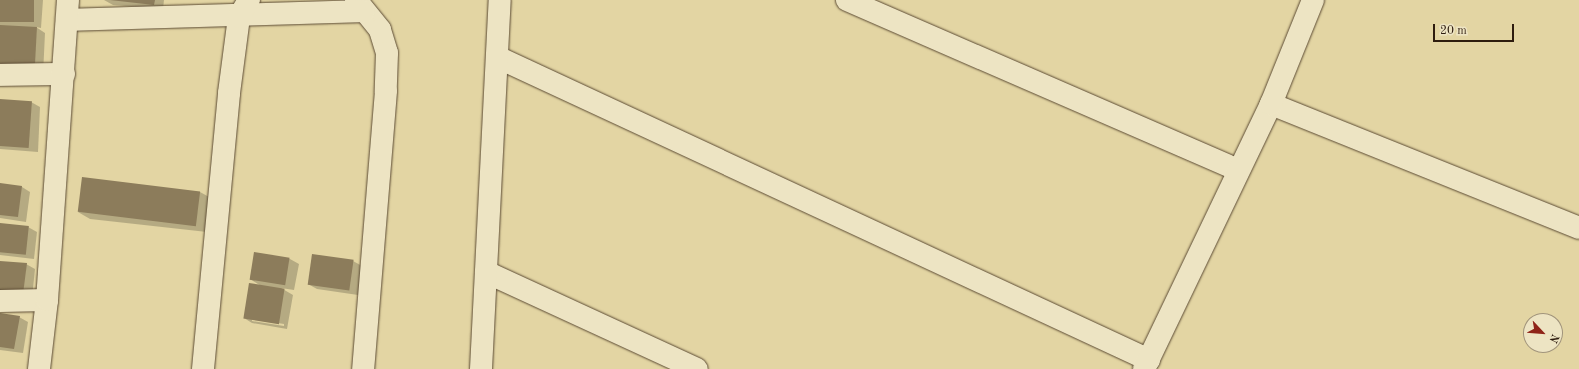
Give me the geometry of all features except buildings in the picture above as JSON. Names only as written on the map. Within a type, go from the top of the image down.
[{"type":"street","points":[[481,369],[500,0]]},
{"type":"street","points":[[847,0],[1238,170]]},
{"type":"street","points":[[497,57],[1146,364],[1271,104],[1313,0]]},
{"type":"street","points":[[39,369],[47,300],[64,74],[67,10],[360,6],[380,30],[387,53],[386,91],[363,369]]},
{"type":"street","points":[[203,369],[229,93],[244,8]]},
{"type":"street","points":[[0,75],[64,74]]},
{"type":"street","points":[[1271,104],[1579,228]]},
{"type":"street","points":[[486,272],[697,369]]},
{"type":"street","points":[[0,301],[47,300]]}]
